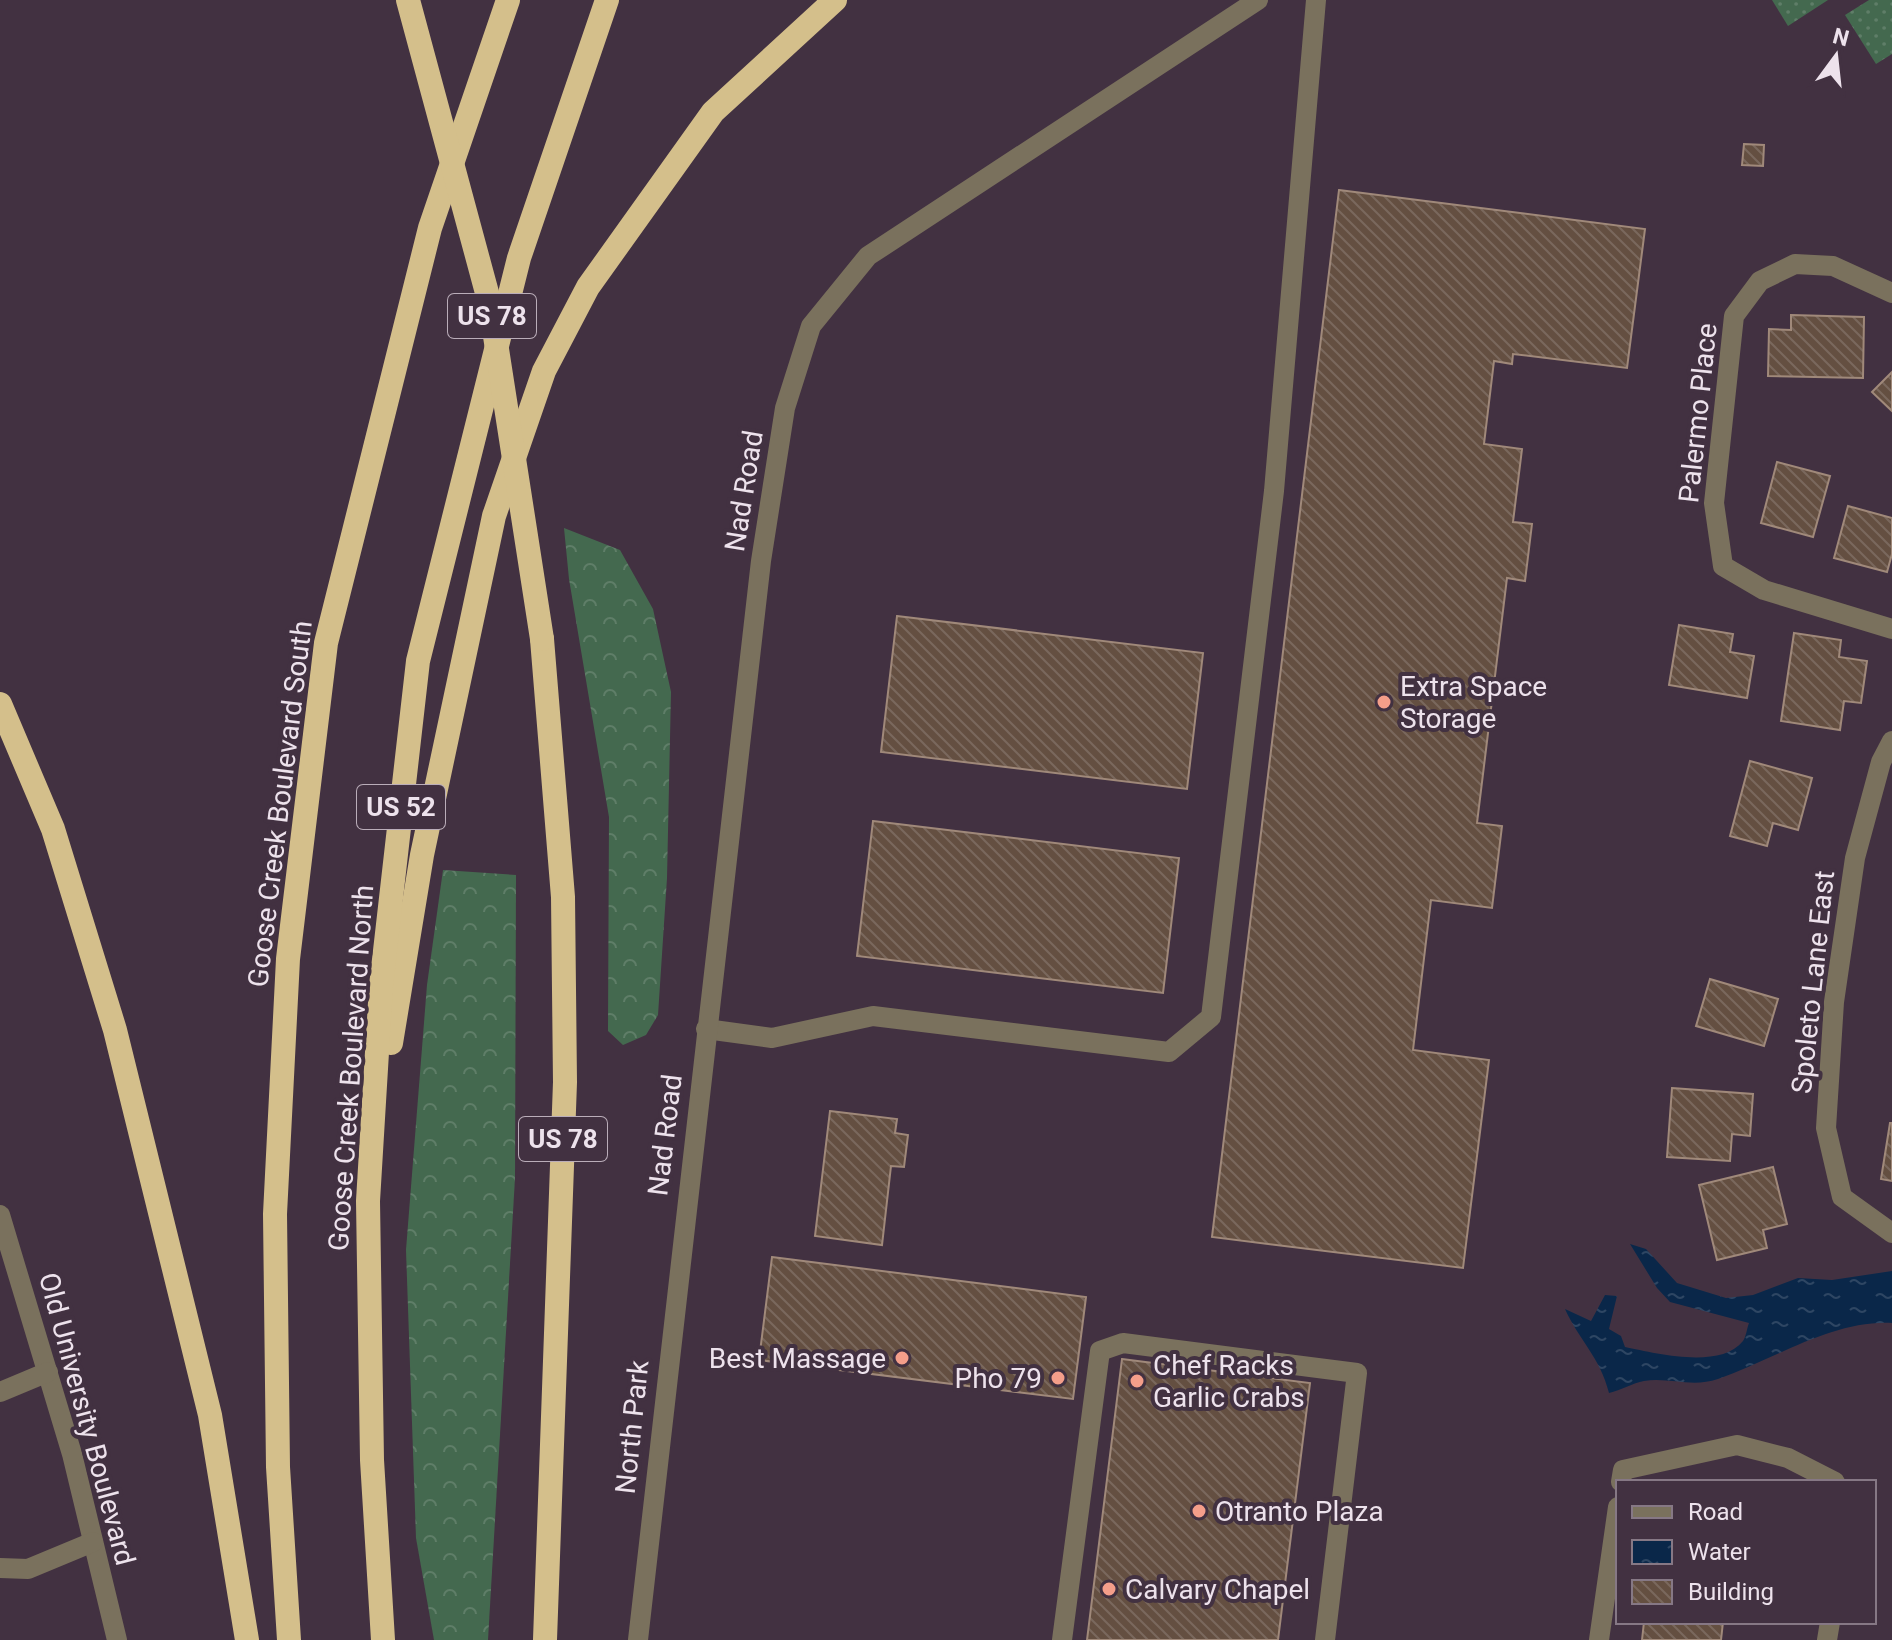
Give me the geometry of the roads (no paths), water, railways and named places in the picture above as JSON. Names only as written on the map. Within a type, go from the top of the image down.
[{"type":"highway","name":"US 78","points":[[408,0],[490,304],[542,639],[563,897],[565,1082],[545,1640]]},
{"type":"highway","name":"Goose Creek Boulevard South","points":[[289,1640],[278,1467],[275,1214],[288,959],[326,643],[430,228],[508,0]]},
{"type":"highway","name":"Goose Creek Boulevard North","points":[[383,1640],[372,1460],[371,1160],[381,986],[418,661],[519,258],[607,0]]},
{"type":"highway","points":[[371,1160],[422,855],[494,516],[544,371],[588,287],[713,112],[835,0]]},
{"type":"highway","points":[[0,704],[53,829],[115,1030],[210,1415],[247,1640]]},
{"type":"street","name":"Nad Road","points":[[683,1220],[761,561],[785,408],[811,326],[868,256],[1258,0]]},
{"type":"street","points":[[706,1029],[772,1038],[873,1016],[1169,1052],[1211,1017],[1274,491],[1316,0]]},
{"type":"street","name":"Palermo Place","points":[[1892,293],[1833,266],[1795,264],[1760,281],[1734,316],[1714,503],[1723,566],[1764,590],[1892,629]]},
{"type":"street","name":"Spoleto Lane East","points":[[1892,741],[1881,762],[1853,873],[1834,1002],[1826,1128],[1842,1197],[1892,1233]]},
{"type":"street","name":"Old University Boulevard","points":[[0,1215],[48,1372],[117,1640]]},
{"type":"street","name":"North Park","points":[[638,1640],[683,1220]]},
{"type":"street","points":[[1062,1640],[1100,1351],[1123,1343],[1357,1373],[1325,1640]]},
{"type":"street","points":[[0,1392],[48,1372]]},
{"type":"street","points":[[1621,1480],[1623,1470],[1737,1445],[1788,1458],[1831,1480]]},
{"type":"street","points":[[1599,1640],[1616,1521]]},
{"type":"street","points":[[2,1563],[28,1569],[93,1542]]},
{"type":"water","points":[[1630,1244],[1646,1249],[1677,1283],[1726,1298],[1753,1295],[1798,1278],[1832,1280],[1892,1271],[1892,1323],[1870,1324],[1825,1334],[1708,1382],[1644,1381],[1609,1393],[1595,1359],[1565,1309],[1591,1321],[1605,1295],[1617,1296],[1609,1329],[1621,1336],[1625,1347],[1687,1357],[1719,1355],[1733,1350],[1743,1341],[1749,1323],[1670,1302],[1657,1288]]},
{"type":"place","name":"Extra Space Storage","points":[[1384,702]]},
{"type":"place","name":"Best Massage","points":[[902,1358]]},
{"type":"place","name":"Pho 79","points":[[1058,1378]]},
{"type":"place","name":"Chef Racks Garlic Crabs","points":[[1137,1381]]},
{"type":"place","name":"Otranto Plaza","points":[[1199,1511]]},
{"type":"place","name":"Calvary Chapel","points":[[1109,1589]]}]
